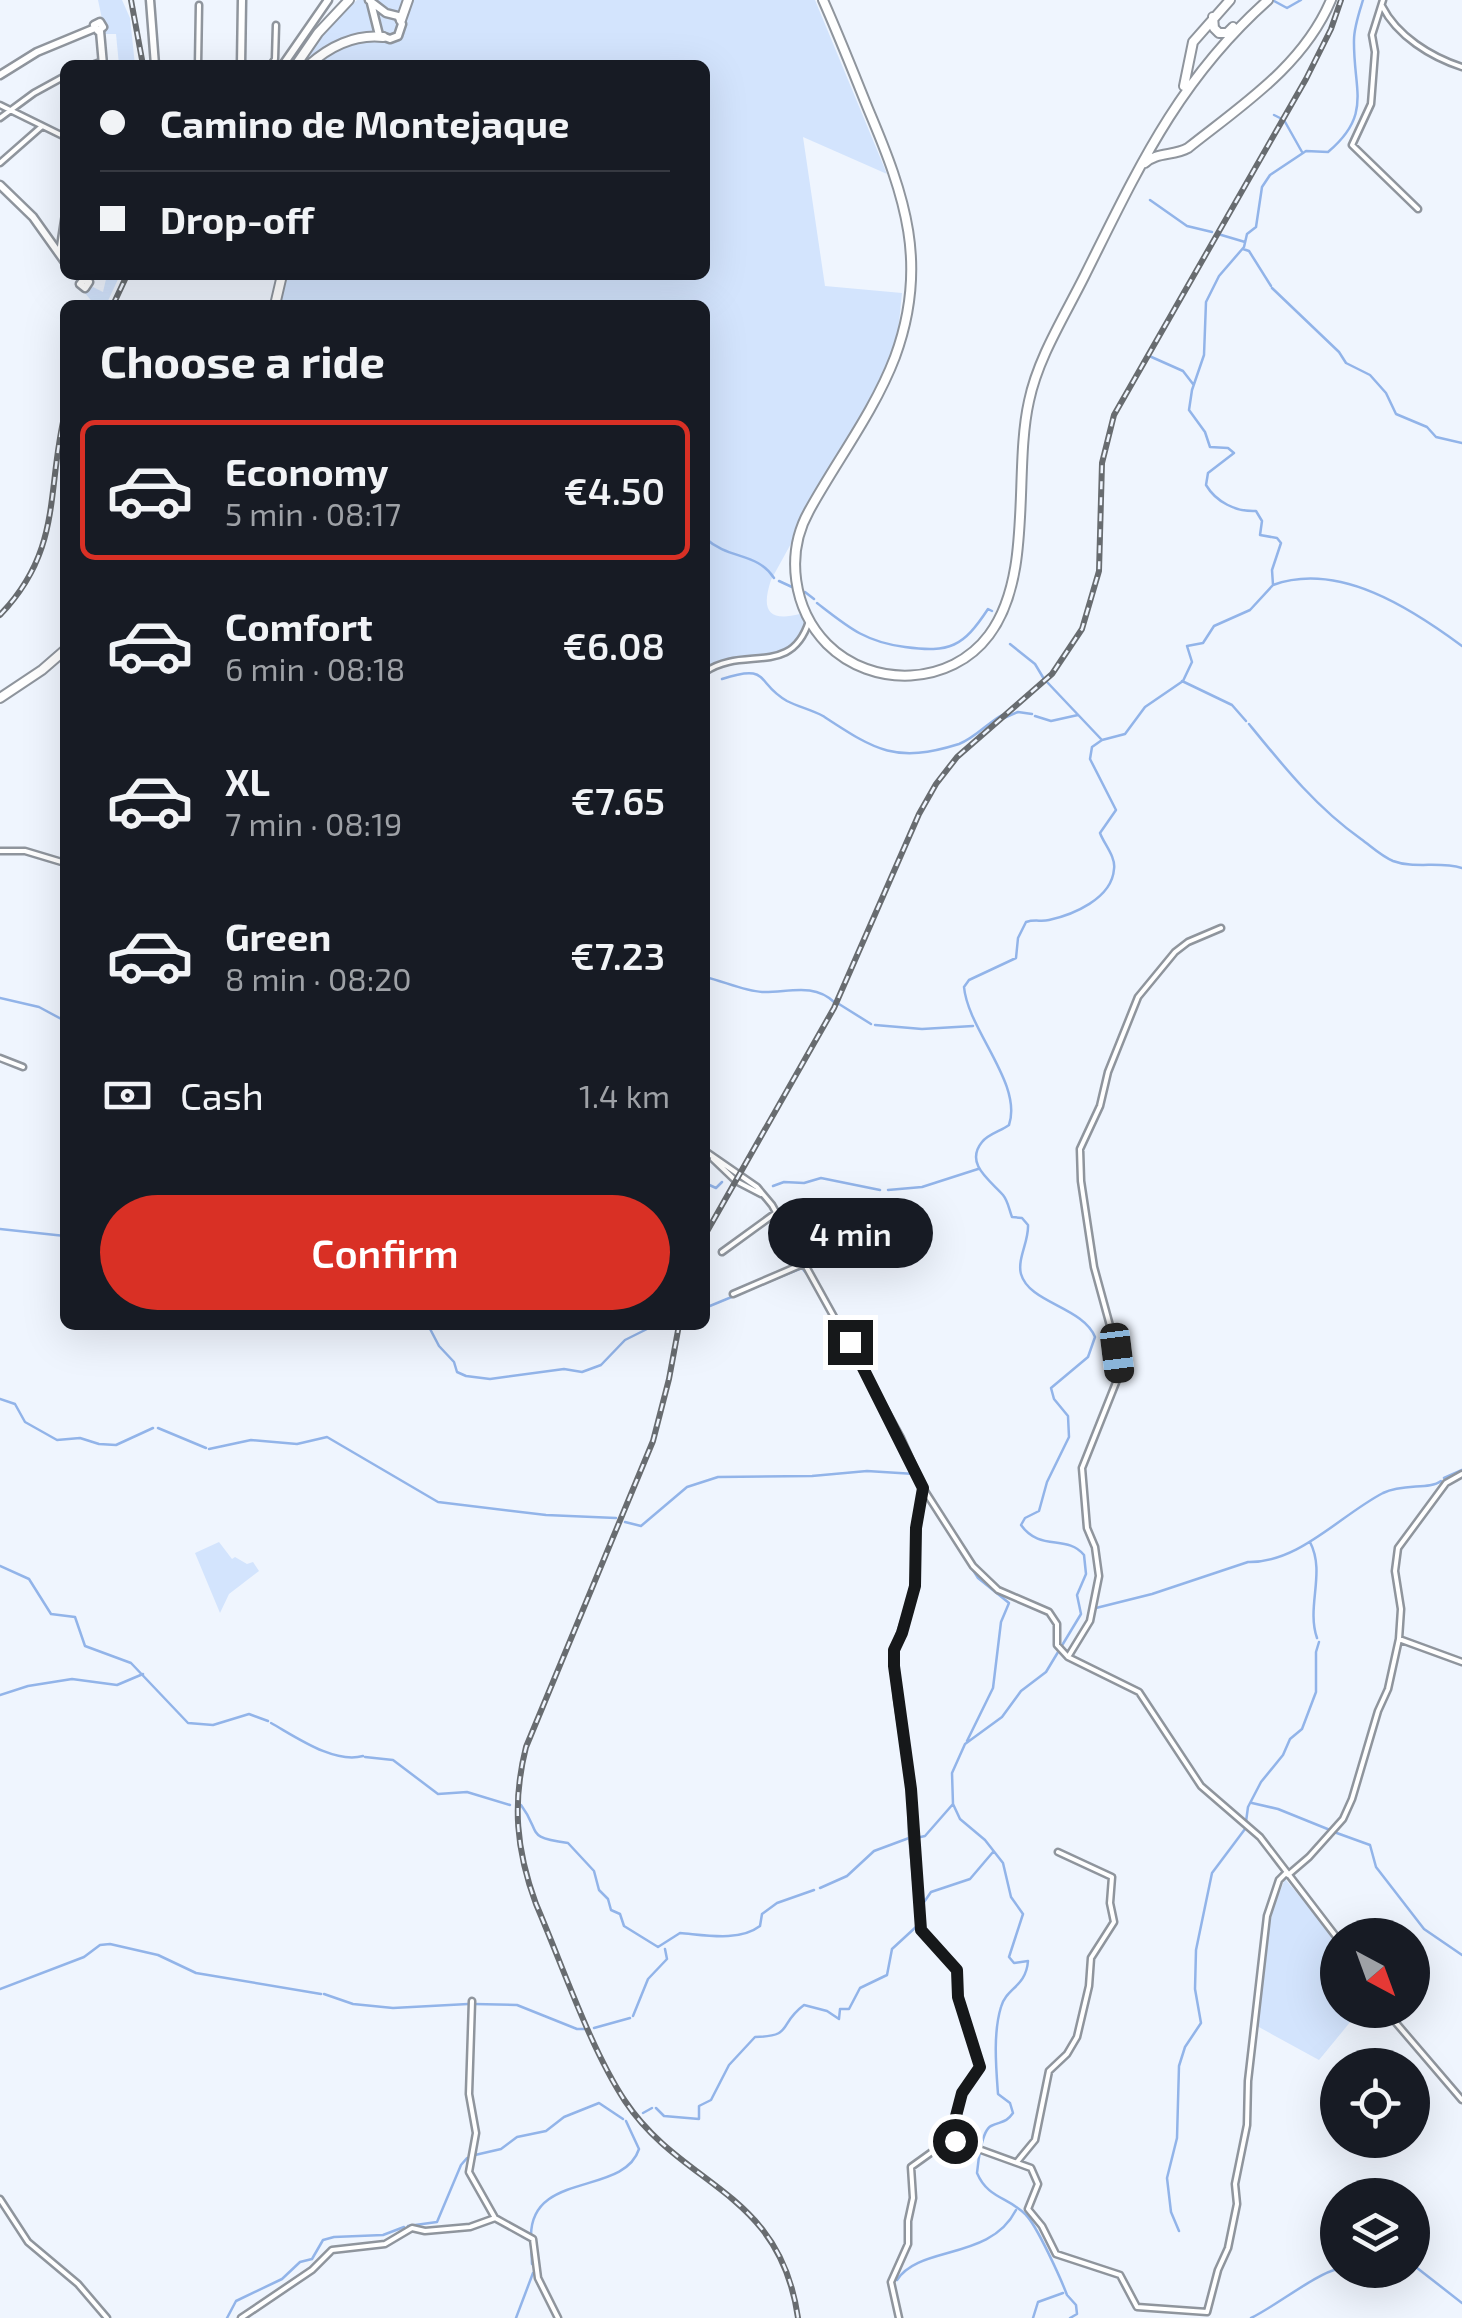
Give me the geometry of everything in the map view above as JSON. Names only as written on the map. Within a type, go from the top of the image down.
[{"type":"main road","points":[[148,0],[155,60]]},
{"type":"main road","points":[[241,60],[242,0]]},
{"type":"main road","points":[[286,60],[328,0]]},
{"type":"main road","points":[[299,60],[318,32],[348,0]]},
{"type":"main road","points":[[316,60],[355,39],[398,36],[408,0]]},
{"type":"main road","points":[[821,0],[898,181],[912,252],[911,294],[894,358],[877,396],[806,516],[795,573],[809,621],[830,646],[854,663],[901,676],[927,674],[971,654],[990,634],[1005,608],[1013,580],[1029,397],[1049,346],[1152,142],[1209,59],[1249,16]]},
{"type":"main road","points":[[1152,142],[1186,84],[1194,42],[1230,0]]},
{"type":"main road","points":[[1213,18],[1214,28],[1224,34],[1268,0]]},
{"type":"main road","points":[[1130,184],[1150,158],[1188,148],[1271,82],[1303,47],[1331,0]]},
{"type":"main road","points":[[370,2],[401,20]]},
{"type":"main road","points":[[370,2],[377,32],[382,37]]},
{"type":"main road","points":[[377,20],[386,13]]},
{"type":"main road","points":[[0,75],[38,52],[97,29],[102,60]]},
{"type":"main road","points":[[1168,154],[1159,148],[1158,141],[1173,108]]},
{"type":"main road","points":[[0,185],[32,217],[59,253]]},
{"type":"main road","points":[[0,698],[60,654]]},
{"type":"street","points":[[1382,3],[1394,26],[1439,60],[1462,67]]},
{"type":"street","points":[[1382,3],[1372,35],[1371,104],[1352,140],[1355,150],[1418,210]]},
{"type":"street","points":[[198,60],[200,5]]},
{"type":"street","points":[[274,60],[276,25]]},
{"type":"street","points":[[0,118],[60,79]]},
{"type":"street","points":[[0,105],[60,135]]},
{"type":"street","points":[[0,163],[40,127]]},
{"type":"street","points":[[59,253],[60,246]]},
{"type":"street","points":[[710,669],[785,654],[798,646],[809,621]]},
{"type":"street","points":[[0,851],[24,851],[60,862]]},
{"type":"street","points":[[1067,1656],[1090,1621],[1100,1570],[1087,1528],[1082,1468],[1120,1375],[1116,1344],[1094,1267],[1080,1181],[1080,1149],[1100,1106],[1108,1072],[1138,997],[1156,970],[1175,952],[1220,928]]},
{"type":"street","points":[[0,1058],[23,1066]]},
{"type":"street","points":[[710,1154],[742,1175],[777,1212],[901,1438],[923,1488],[984,1579],[1005,1594],[1052,1616],[1057,1645],[1067,1656],[1140,1692],[1202,1786],[1268,1846],[1321,1918]]},
{"type":"street","points":[[722,1252],[777,1212]]},
{"type":"street","points":[[733,1294],[805,1263]]},
{"type":"street","points":[[950,2139],[1017,2162],[1036,2174],[1038,2184],[1028,2209],[1056,2254],[1120,2275],[1137,2307],[1209,2315],[1237,2204],[1235,2184],[1248,2126],[1248,2081],[1267,1916],[1279,1880],[1309,1857],[1343,1819],[1388,1689],[1399,1640],[1401,1610],[1395,1576],[1396,1553],[1446,1483],[1462,1474]]},
{"type":"street","points":[[899,2318],[891,2282],[908,2244],[913,2198],[911,2167],[950,2139],[962,2093],[977,2074],[979,2058],[958,1997],[957,1970],[921,1930],[911,1789],[894,1666],[894,1650],[915,1586],[916,1528],[923,1488]]},
{"type":"street","points":[[1399,1640],[1462,1662]]},
{"type":"street","points":[[1017,2162],[1035,2140],[1048,2071],[1067,2054],[1077,2037],[1091,1958],[1114,1922],[1110,1903],[1112,1877],[1058,1852]]},
{"type":"street","points":[[472,2001],[470,2094],[476,2133],[469,2172],[496,2218],[532,2239],[538,2278],[558,2318]]},
{"type":"street","points":[[1400,2028],[1462,2100]]},
{"type":"street","points":[[0,2200],[28,2242],[78,2284],[107,2318]]},
{"type":"street","points":[[241,2318],[312,2270],[332,2250],[384,2244],[412,2228],[424,2231],[470,2227],[496,2218]]},
{"type":"shaded area","points":[[98,0],[122,0],[130,18],[134,60],[119,60],[116,34],[104,34],[107,25]]},
{"type":"shaded area","points":[[357,0],[815,0],[887,174],[803,137],[825,286],[902,293],[898,333],[881,380],[771,580],[767,599],[770,611],[781,616],[800,614],[809,628],[785,653],[710,671],[710,300],[279,300],[282,280],[710,280],[710,60],[304,60],[322,34]]},
{"type":"shaded area","points":[[106,280],[118,280],[108,300],[91,300],[84,292],[93,287],[103,292]]},
{"type":"shaded area","points":[[219,1542],[232,1559],[253,1562],[259,1571],[229,1594],[220,1613],[195,1553]]},
{"type":"shaded area","points":[[1285,1879],[1320,1920],[1320,2028],[1345,2028],[1329,2048],[1320,2048],[1319,2060],[1257,2026],[1271,1913]]},
{"type":"waterway","points":[[1274,1],[1287,8],[1301,0]]},
{"type":"waterway","points":[[1070,2318],[1077,2314],[1076,2305],[1067,2295],[1031,2221],[987,2188],[977,2173],[985,2133],[1013,2113],[1010,2103],[998,2094],[998,2017],[1004,2001],[1024,1976],[1028,1961],[1014,1963],[1009,1957],[1023,1914],[1011,1897],[1003,1863],[985,1840],[960,1819],[953,1804],[952,1773],[965,1744],[1002,1717],[1021,1691],[1046,1672],[1081,1614],[1077,1595],[1086,1574],[1084,1555],[1070,1545],[1036,1538],[1021,1525],[1025,1518],[1039,1511],[1047,1482],[1069,1437],[1068,1416],[1054,1399],[1051,1388],[1088,1357],[1095,1337],[1080,1319],[1026,1284],[1020,1268],[1028,1225],[1022,1218],[1012,1217],[1005,1197],[978,1165],[977,1150],[988,1137],[1009,1125],[1011,1109],[1002,1075],[975,1021],[964,987],[969,980],[1016,958],[1018,938],[1026,922],[1069,914],[1106,889],[1114,864],[1100,833],[1116,810],[1090,759],[1092,747],[1125,734],[1145,707],[1183,681],[1192,662],[1187,646],[1203,643],[1214,626],[1250,610],[1273,585],[1272,570],[1281,543],[1277,538],[1260,535],[1262,521],[1256,511],[1227,505],[1206,485],[1208,473],[1234,453],[1228,448],[1210,447],[1205,432],[1189,410],[1192,390],[1204,355],[1206,302],[1219,276],[1256,227],[1262,187],[1270,175],[1306,151],[1328,152],[1351,126],[1358,100],[1354,35],[1363,0]]},
{"type":"waterway","points":[[1274,115],[1280,118]]},
{"type":"waterway","points":[[1284,120],[1302,152]]},
{"type":"waterway","points":[[1150,200],[1187,226],[1212,232]]},
{"type":"waterway","points":[[1218,234],[1245,242]]},
{"type":"waterway","points":[[1243,249],[1249,251],[1271,286]]},
{"type":"waterway","points":[[1272,288],[1346,363],[1370,375],[1386,393],[1396,414],[1427,427],[1436,437],[1462,443]]},
{"type":"waterway","points":[[1147,355],[1183,371],[1193,384]]},
{"type":"waterway","points":[[710,542],[759,564],[774,578]]},
{"type":"waterway","points":[[1273,585],[1298,579],[1349,584],[1398,604],[1462,646]]},
{"type":"waterway","points":[[779,581],[792,587]]},
{"type":"waterway","points":[[805,592],[814,599]]},
{"type":"waterway","points":[[817,603],[868,637],[920,649],[954,644],[971,632],[988,609],[992,611]]},
{"type":"waterway","points":[[1010,644],[1035,664],[1044,679]]},
{"type":"waterway","points":[[722,679],[756,674],[787,701],[823,716],[872,745],[902,753],[959,744],[1002,715]]},
{"type":"waterway","points":[[1182,681],[1232,705],[1246,721]]},
{"type":"waterway","points":[[1047,682],[1101,739]]},
{"type":"waterway","points":[[1004,718],[1018,712],[1032,714]]},
{"type":"waterway","points":[[1035,716],[1051,721],[1078,715]]},
{"type":"waterway","points":[[1249,724],[1315,800],[1381,854],[1401,863],[1462,868]]},
{"type":"waterway","points":[[710,978],[755,991],[809,990],[834,1002]]},
{"type":"waterway","points":[[0,998],[39,1007],[60,1018]]},
{"type":"waterway","points":[[839,1004],[871,1024]]},
{"type":"waterway","points":[[875,1025],[922,1029],[973,1026]]},
{"type":"waterway","points":[[888,1190],[922,1187],[978,1169]]},
{"type":"waterway","points":[[773,1186],[821,1178],[880,1190]]},
{"type":"waterway","points":[[710,1185],[716,1188],[722,1182]]},
{"type":"waterway","points":[[0,1229],[60,1235]]},
{"type":"waterway","points":[[710,1306],[802,1268],[810,1278]]},
{"type":"waterway","points":[[431,1330],[457,1372],[490,1379],[564,1369],[582,1372],[601,1365],[625,1340],[645,1330]]},
{"type":"waterway","points":[[858,1363],[874,1395]]},
{"type":"waterway","points":[[0,1399],[15,1404],[25,1422],[57,1440],[80,1438],[116,1445],[153,1428]]},
{"type":"waterway","points":[[878,1403],[898,1439]]},
{"type":"waterway","points":[[158,1428],[206,1448]]},
{"type":"waterway","points":[[209,1449],[251,1440],[297,1444],[327,1437],[438,1502],[546,1515],[616,1518]]},
{"type":"waterway","points":[[1444,1478],[1462,1470]]},
{"type":"waterway","points":[[625,1522],[641,1526],[687,1487],[718,1477],[867,1471],[915,1474],[918,1482]]},
{"type":"waterway","points":[[1096,1608],[1248,1562],[1284,1555],[1383,1493],[1441,1481]]},
{"type":"waterway","points":[[947,1528],[978,1578],[1009,1603],[1001,1622],[993,1688],[967,1741]]},
{"type":"waterway","points":[[1310,1542],[1316,1566],[1317,1638]]},
{"type":"waterway","points":[[0,1566],[29,1579],[51,1614],[75,1617],[85,1646],[131,1663],[188,1723],[213,1725],[249,1714],[268,1721]]},
{"type":"waterway","points":[[1179,2231],[1171,2212],[1167,2178],[1177,2138],[1179,2066],[1185,2047],[1201,2023],[1195,1989],[1196,1950],[1212,1873],[1245,1829],[1248,1807],[1261,1782],[1283,1755],[1290,1739],[1302,1729],[1316,1692],[1319,1642]]},
{"type":"waterway","points":[[0,1695],[72,1679],[117,1685],[143,1674]]},
{"type":"waterway","points":[[271,1723],[328,1753],[363,1756]]},
{"type":"waterway","points":[[365,1757],[393,1760],[438,1794],[467,1792],[510,1805]]},
{"type":"waterway","points":[[1252,1803],[1330,1830]]},
{"type":"waterway","points":[[916,1838],[925,1836],[953,1804]]},
{"type":"waterway","points":[[521,1805],[539,1836],[568,1843],[594,1871],[599,1890],[608,1899],[611,1910],[620,1914],[624,1926],[658,1947],[680,1933],[722,1936],[752,1931],[760,1926],[762,1914],[777,1903],[814,1890]]},
{"type":"waterway","points":[[1334,1832],[1370,1845],[1376,1867],[1424,1929],[1462,1955]]},
{"type":"waterway","points":[[820,1888],[847,1876],[874,1851],[909,1838]]},
{"type":"waterway","points":[[922,1905],[931,1892],[970,1879],[993,1852]]},
{"type":"waterway","points":[[656,2108],[664,2116],[699,2119],[699,2106],[711,2100],[729,2065],[755,2037],[781,2032],[804,2005],[839,2019],[840,2009],[849,2009],[860,1988],[887,1975],[892,1949],[917,1926],[919,1919]]},
{"type":"waterway","points":[[0,1989],[110,1944],[158,1955],[196,1973],[321,1994]]},
{"type":"waterway","points":[[633,2016],[648,1979],[667,1959],[665,1949]]},
{"type":"waterway","points":[[324,1994],[353,2004],[393,2008],[468,2004]]},
{"type":"waterway","points":[[474,2004],[517,2005],[586,2029]]},
{"type":"waterway","points":[[594,2028],[630,2018]]},
{"type":"waterway","points":[[475,2155],[501,2149],[517,2137],[546,2131],[564,2117],[599,2103],[623,2119]]},
{"type":"waterway","points":[[643,2113],[652,2108]]},
{"type":"waterway","points":[[531,2236],[535,2216],[546,2202],[630,2164],[639,2149],[626,2121]]},
{"type":"waterway","points":[[408,2226],[437,2222],[467,2158]]},
{"type":"waterway","points":[[897,2280],[921,2261],[990,2238],[1016,2210]]},
{"type":"waterway","points":[[227,2318],[236,2301],[282,2279],[300,2262],[312,2259],[323,2240],[383,2235],[404,2227]]},
{"type":"waterway","points":[[531,2241],[532,2264]]},
{"type":"waterway","points":[[516,2318],[533,2273]]},
{"type":"waterway","points":[[1251,2318],[1320,2277]]},
{"type":"waterway","points":[[1430,2278],[1462,2303]]},
{"type":"waterway","points":[[1033,2318],[1038,2302],[1063,2293]]},
{"type":"railway","points":[[131,0],[142,60]]},
{"type":"railway","points":[[710,1226],[834,1008],[919,814],[936,784],[957,757],[1052,674],[1082,629],[1099,571],[1102,463],[1114,415],[1306,79],[1341,0]]},
{"type":"railway","points":[[115,300],[125,280]]},
{"type":"railway","points":[[0,615],[20,591],[43,543],[60,436]]},
{"type":"railway","points":[[678,1330],[653,1441],[526,1747],[519,1788],[520,1845],[536,1904],[612,2080],[648,2130],[751,2216],[772,2242],[788,2275],[798,2318]]},
{"type":"route","points":[[850,1342],[923,1488],[916,1528],[915,1586],[894,1650],[894,1666],[911,1789],[921,1930],[957,1970],[958,1997],[979,2058],[977,2074],[958,2104],[950,2139],[955,2141]]}]
